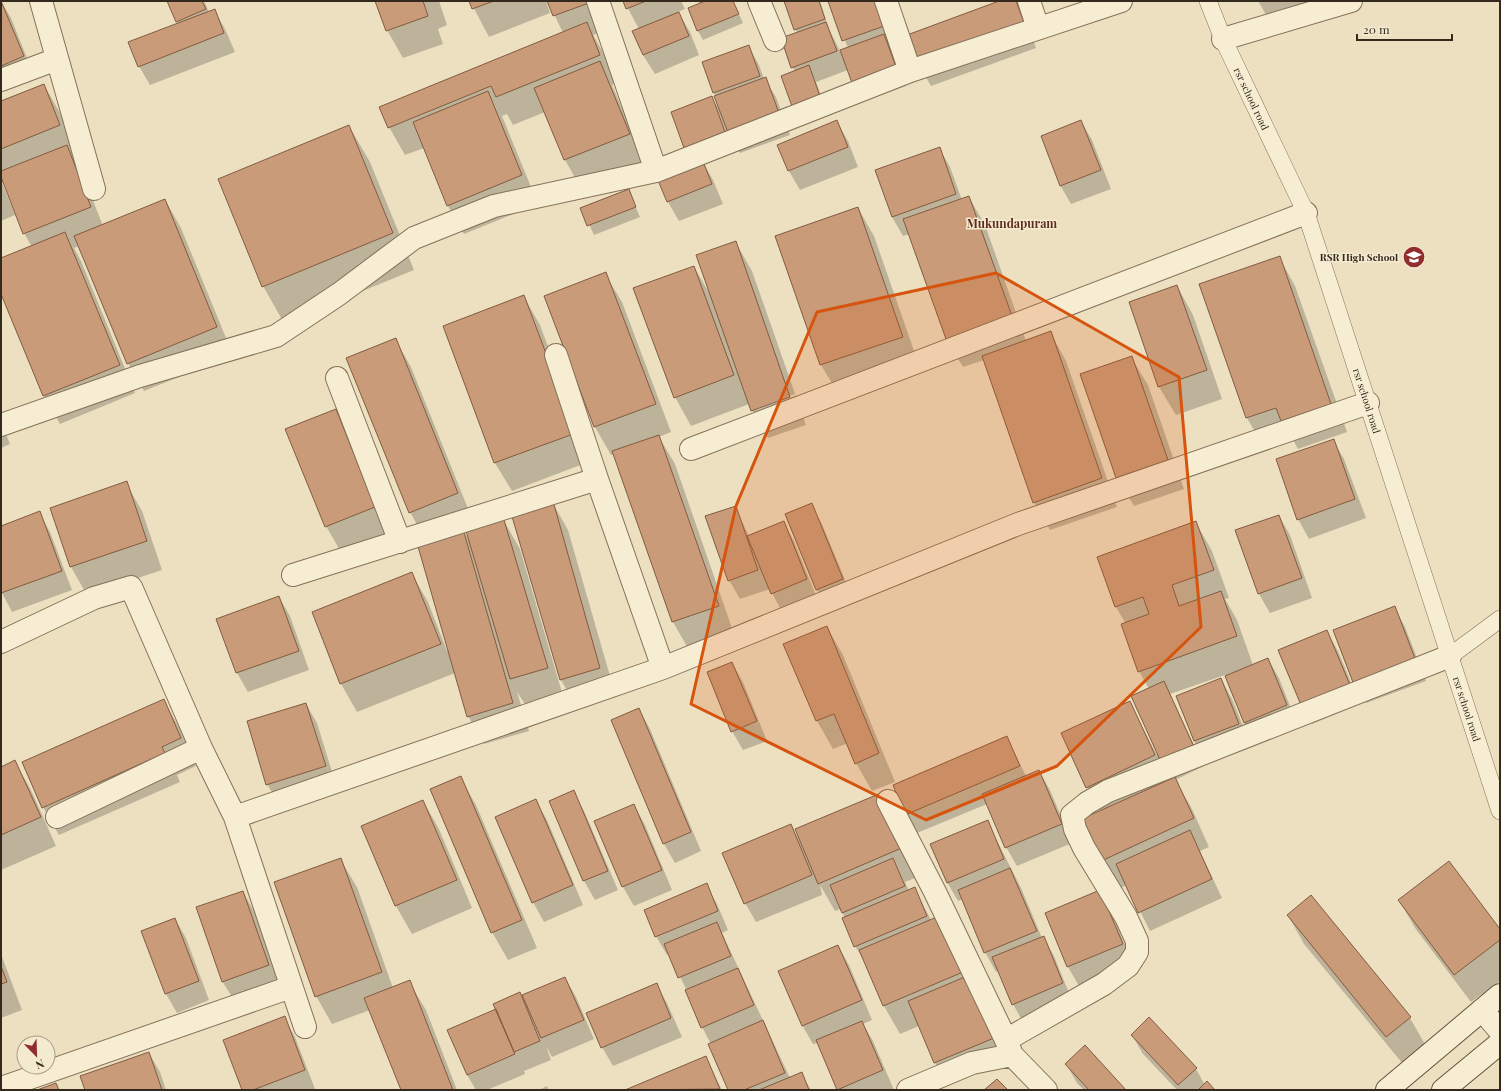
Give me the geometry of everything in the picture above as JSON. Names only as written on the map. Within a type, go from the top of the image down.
[{"type":"street","points":[[41,1],[94,189]]},
{"type":"street","points":[[598,1],[656,171]]},
{"type":"street","points":[[759,1],[775,40]]},
{"type":"street","points":[[886,1],[910,71]]},
{"type":"street","points":[[1029,1],[1038,28]]},
{"type":"street","points":[[1,425],[140,376],[276,336],[339,294],[414,238],[494,206],[656,171],[910,71],[1121,1]]},
{"type":"street","points":[[1223,39],[1351,1]]},
{"type":"street","points":[[1,80],[57,59]]},
{"type":"street","points":[[691,449],[1306,213]]},
{"type":"street","points":[[556,355],[597,479],[663,668]]},
{"type":"street","points":[[337,378],[400,542]]},
{"type":"street","points":[[235,817],[663,668],[1018,524],[1368,403]]},
{"type":"street","points":[[293,576],[597,479]]},
{"type":"street","points":[[1,642],[94,598],[131,587],[201,748],[235,817],[305,1027]]},
{"type":"street","points":[[908,1090],[1009,1048],[1104,984],[1128,966],[1137,952],[1137,941],[1126,917],[1084,848],[1075,829],[1072,815],[1078,809],[1108,791],[1450,656]]},
{"type":"street","points":[[57,817],[201,748]]},
{"type":"street","points":[[888,801],[936,892],[1009,1048],[1046,1090]]},
{"type":"street","points":[[1,1088],[291,987]]},
{"type":"street","points":[[1387,1090],[1500,995]]},
{"type":"street","points":[[1482,1010],[1500,1031]]},
{"type":"street","points":[[1443,1090],[1500,1043]]},
{"type":"lane","name":"rsr school road","points":[[1208,1],[1223,39],[1306,213],[1500,811]]},
{"type":"lane","points":[[1450,656],[1500,618]]},
{"type":"highlighted area","points":[[996,273],[1179,377],[1201,627],[1057,766],[926,820],[691,704],[736,506],[817,312]]},
{"type":"building","points":[[1,1],[24,56],[1,66]]},
{"type":"building","points":[[167,1],[202,1],[206,9],[176,22]]},
{"type":"building","points":[[375,1],[423,1],[428,16],[386,31]]},
{"type":"building","points":[[469,1],[494,1],[472,9]]},
{"type":"building","points":[[547,1],[588,1],[589,3],[553,16]]},
{"type":"building","points":[[623,1],[646,1],[626,9]]},
{"type":"building","points":[[705,1],[733,1],[739,14],[697,31],[688,8]]},
{"type":"building","points":[[784,1],[819,1],[825,19],[794,30]]},
{"type":"building","points":[[828,1],[882,1],[890,24],[842,41]]},
{"type":"building","points":[[999,1],[1016,1],[1026,28],[919,67],[907,35]]},
{"type":"building","points":[[215,9],[224,33],[138,67],[128,42]]},
{"type":"building","points":[[679,12],[689,36],[643,55],[632,31]]},
{"type":"building","points":[[587,22],[600,55],[496,97],[491,86],[388,128],[379,107]]},
{"type":"building","points":[[826,22],[837,51],[791,68],[781,38]]},
{"type":"building","points":[[884,34],[896,67],[852,83],[840,50]]},
{"type":"building","points":[[749,45],[760,76],[713,93],[702,62]]},
{"type":"building","points":[[600,61],[630,134],[564,160],[534,88]]},
{"type":"building","points":[[809,65],[821,99],[793,109],[781,76]]},
{"type":"building","points":[[766,77],[780,116],[729,135],[714,96]]},
{"type":"building","points":[[44,84],[60,125],[1,149],[1,101]]},
{"type":"building","points":[[488,91],[522,175],[447,206],[413,122]]},
{"type":"building","points":[[712,96],[725,132],[684,148],[671,112]]},
{"type":"building","points":[[837,120],[848,147],[788,171],[777,145]]},
{"type":"building","points":[[1081,120],[1101,170],[1060,186],[1041,136]]},
{"type":"building","points":[[349,125],[393,233],[262,287],[218,179]]},
{"type":"building","points":[[67,145],[91,207],[23,234],[1,177],[1,171]]},
{"type":"building","points":[[940,147],[956,194],[892,217],[875,170]]},
{"type":"building","points":[[702,159],[712,184],[667,202],[657,178]]},
{"type":"building","points":[[629,189],[636,207],[587,226],[580,208]]},
{"type":"building","points":[[969,196],[1012,316],[946,339],[903,219]]},
{"type":"building","points":[[165,199],[217,327],[127,364],[74,236]]},
{"type":"building","points":[[858,207],[903,337],[820,365],[775,236]]},
{"type":"building","points":[[65,232],[120,365],[43,396],[1,294],[1,258]]},
{"type":"building","points":[[736,241],[790,397],[751,411],[696,255]]},
{"type":"building","points":[[1280,256],[1331,404],[1281,421],[1276,408],[1246,418],[1199,284]]},
{"type":"building","points":[[694,266],[734,375],[674,398],[633,288]]},
{"type":"building","points":[[606,272],[656,404],[594,427],[544,296]]},
{"type":"building","points":[[1177,285],[1207,370],[1158,387],[1129,302]]},
{"type":"building","points":[[524,295],[576,433],[494,463],[443,326]]},
{"type":"building","points":[[1051,331],[1102,478],[1033,503],[982,356]]},
{"type":"building","points":[[396,338],[458,493],[409,513],[346,358]]},
{"type":"building","points":[[1132,356],[1168,460],[1116,478],[1080,374]]},
{"type":"building","points":[[336,409],[375,507],[325,527],[285,429]]},
{"type":"building","points":[[659,435],[719,606],[672,622],[612,451]]},
{"type":"building","points":[[1334,439],[1355,499],[1297,520],[1276,459]]},
{"type":"building","points":[[127,481],[147,541],[70,567],[50,508]]},
{"type":"building","points":[[553,501],[600,668],[560,680],[511,513]]},
{"type":"building","points":[[812,503],[843,579],[816,590],[785,514]]},
{"type":"building","points":[[736,506],[758,570],[728,581],[705,516]]},
{"type":"building","points":[[40,511],[62,571],[1,593],[1,526]]},
{"type":"building","points":[[1279,515],[1302,578],[1258,594],[1235,530]]},
{"type":"building","points":[[504,520],[548,668],[510,679],[466,531]]},
{"type":"building","points":[[784,521],[807,579],[771,594],[747,536]]},
{"type":"building","points":[[1196,521],[1214,570],[1172,585],[1179,606],[1221,591],[1237,636],[1138,672],[1121,624],[1149,614],[1143,597],[1115,607],[1097,557]]},
{"type":"building","points":[[463,529],[513,703],[467,717],[417,543]]},
{"type":"building","points":[[412,572],[441,644],[340,684],[312,612]]},
{"type":"building","points":[[279,596],[299,651],[236,673],[216,619]]},
{"type":"building","points":[[1395,606],[1416,661],[1354,685],[1333,630]]},
{"type":"building","points":[[827,626],[879,753],[855,764],[834,714],[816,721],[783,644]]},
{"type":"building","points":[[1327,630],[1350,685],[1301,705],[1278,650]]},
{"type":"building","points":[[1268,658],[1287,705],[1244,723],[1225,676]]},
{"type":"building","points":[[732,662],[757,721],[731,732],[707,672]]},
{"type":"building","points":[[1221,678],[1239,724],[1194,741],[1176,696]]},
{"type":"building","points":[[1164,681],[1194,747],[1161,762],[1131,696]]},
{"type":"building","points":[[164,699],[181,738],[162,747],[165,753],[42,808],[22,762]]},
{"type":"building","points":[[1130,701],[1155,755],[1086,788],[1061,733]]},
{"type":"building","points":[[306,703],[326,766],[266,785],[247,721]]},
{"type":"building","points":[[639,708],[691,832],[663,844],[611,720]]},
{"type":"building","points":[[1007,736],[1020,766],[905,815],[893,785]]},
{"type":"building","points":[[15,760],[41,817],[1,835],[1,767]]},
{"type":"building","points":[[1039,770],[1062,824],[1005,848],[982,794]]},
{"type":"building","points":[[461,776],[522,920],[491,933],[430,789]]},
{"type":"building","points":[[1175,777],[1194,818],[1097,863],[1077,821]]},
{"type":"building","points":[[574,790],[608,871],[583,881],[549,801]]},
{"type":"building","points":[[881,793],[904,847],[818,884],[795,829]]},
{"type":"building","points":[[536,799],[573,885],[532,903],[495,817]]},
{"type":"building","points":[[423,800],[457,880],[395,906],[361,826]]},
{"type":"building","points":[[634,804],[662,870],[622,887],[594,821]]},
{"type":"building","points":[[988,820],[1004,859],[947,883],[930,844]]},
{"type":"building","points":[[791,824],[812,875],[744,904],[722,853]]},
{"type":"building","points":[[1190,830],[1212,879],[1138,913],[1116,864]]},
{"type":"building","points":[[341,858],[382,972],[315,997],[274,882]]},
{"type":"building","points":[[893,858],[905,886],[842,913],[830,885]]},
{"type":"building","points":[[1449,861],[1500,929],[1500,940],[1454,975],[1398,900]]},
{"type":"building","points":[[1010,868],[1037,931],[984,953],[958,890]]},
{"type":"building","points":[[707,883],[718,911],[655,937],[644,910]]},
{"type":"building","points":[[915,887],[927,916],[854,947],[842,918]]},
{"type":"building","points":[[1100,890],[1123,944],[1067,967],[1045,913]]},
{"type":"building","points":[[243,891],[269,965],[222,982],[196,907]]},
{"type":"building","points":[[1311,895],[1411,1017],[1386,1037],[1287,915]]},
{"type":"building","points":[[939,916],[963,972],[883,1006],[859,950]]},
{"type":"building","points":[[175,918],[199,981],[165,994],[141,931]]},
{"type":"building","points":[[717,922],[731,956],[678,978],[664,944]]},
{"type":"building","points":[[1044,936],[1063,983],[1012,1005],[992,957]]},
{"type":"building","points":[[838,945],[862,1000],[802,1026],[778,971]]},
{"type":"building","points":[[1,966],[7,982],[1,984]]},
{"type":"building","points":[[738,968],[754,1005],[701,1028],[685,990]]},
{"type":"building","points":[[967,976],[994,1038],[934,1063],[908,1001]]},
{"type":"building","points":[[565,977],[584,1020],[541,1038],[522,995]]},
{"type":"building","points":[[410,980],[453,1090],[401,1090],[364,998]]},
{"type":"building","points":[[657,983],[671,1018],[601,1048],[586,1013]]},
{"type":"building","points":[[520,992],[540,1041],[514,1052],[493,1004]]},
{"type":"building","points":[[496,1009],[515,1054],[467,1075],[447,1030]]},
{"type":"building","points":[[285,1016],[305,1070],[253,1090],[242,1090],[223,1040]]},
{"type":"building","points":[[1149,1017],[1197,1068],[1178,1085],[1131,1035]]},
{"type":"building","points":[[763,1020],[785,1073],[744,1090],[728,1090],[708,1044]]},
{"type":"building","points":[[862,1021],[883,1070],[837,1090],[816,1040]]},
{"type":"building","points":[[1085,1045],[1126,1090],[1089,1090],[1065,1064]]},
{"type":"building","points":[[149,1052],[162,1090],[85,1090],[80,1076]]},
{"type":"building","points":[[706,1056],[720,1089],[625,1090]]},
{"type":"building","points":[[802,1072],[809,1090],[759,1090]]},
{"type":"building","points":[[997,1079],[1008,1090],[984,1090]]},
{"type":"building","points":[[1207,1081],[1215,1090],[1198,1090]]},
{"type":"building","points":[[56,1083],[59,1090],[37,1090]]},
{"type":"place","name":"RSR High School","points":[[1414,257]]},
{"type":"district","name":"Mukundapuram","points":[[1012,224]]}]
